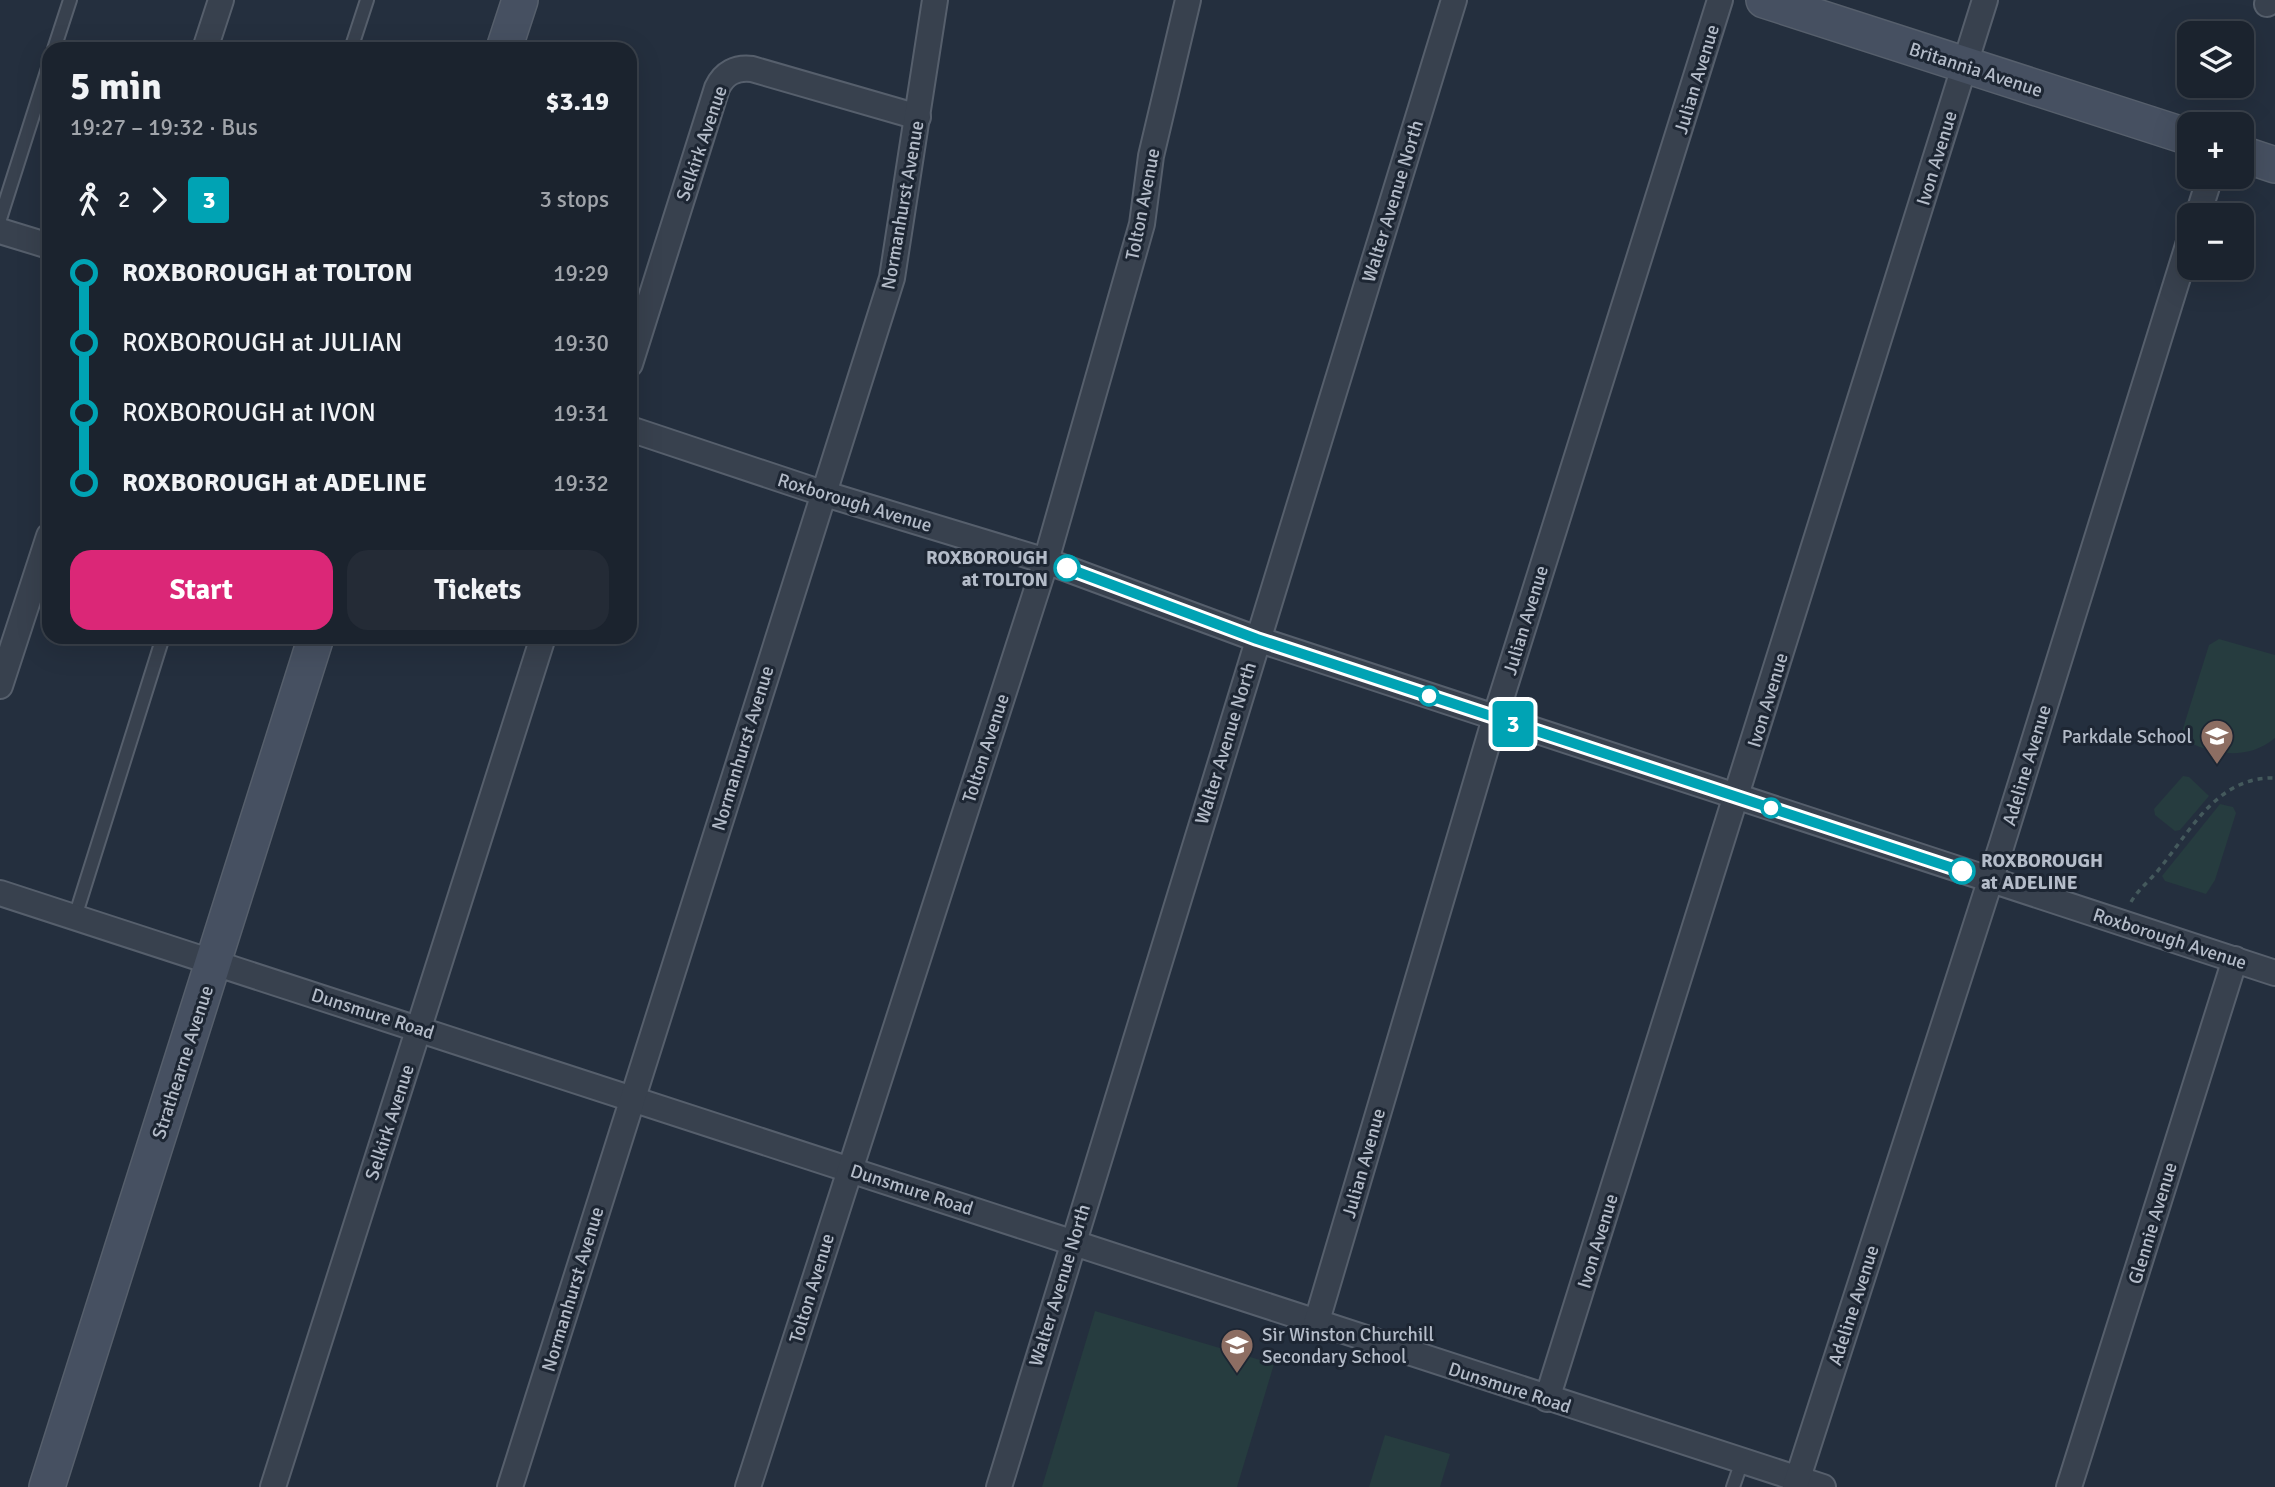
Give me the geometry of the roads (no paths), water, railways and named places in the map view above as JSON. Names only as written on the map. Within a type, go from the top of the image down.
[{"type":"street","points":[[207,42],[221,0]]},
{"type":"street","points":[[506,42],[520,0]]},
{"type":"street","name":"Normanhurst Avenue","points":[[510,1487],[892,278],[935,0]]},
{"type":"street","name":"Tolton Avenue","points":[[748,1487],[1046,561],[1142,224],[1151,156],[1188,0]]},
{"type":"street","name":"Walter Avenue North","points":[[999,1487],[1072,1241],[1454,0]]},
{"type":"street","name":"Julian Avenue","points":[[1316,1324],[1495,718],[1720,0]]},
{"type":"street","name":"Britannia Avenue","points":[[1764,0],[2177,133]]},
{"type":"street","name":"Ivon Avenue","points":[[1547,1399],[1985,0]]},
{"type":"street","name":"Selkirk Avenue","points":[[637,342],[718,88],[727,74],[739,69],[752,69],[918,117]]},
{"type":"street","points":[[2254,158],[2275,165]]},
{"type":"street","points":[[0,231],[42,244]]},
{"type":"street","name":"Adeline Avenue","points":[[1797,1483],[2177,280]]},
{"type":"street","name":"Roxborough Avenue","points":[[637,431],[822,493],[1046,561],[1257,639],[2275,973]]},
{"type":"street","points":[[0,686],[42,557]]},
{"type":"street","name":"Strathearne Avenue","points":[[47,1487],[314,644]]},
{"type":"street","name":"Selkirk Avenue","points":[[273,1487],[541,644]]},
{"type":"street","name":"Dunsmure Road","points":[[0,893],[1072,1241],[1316,1324],[1742,1461],[1797,1483],[1823,1487]]},
{"type":"street","name":"Glennie Avenue","points":[[2069,1487],[2235,959]]},
{"type":"lane","points":[[56,42],[70,0]]},
{"type":"lane","points":[[353,42],[367,0]]},
{"type":"lane","points":[[0,219],[42,87]]},
{"type":"lane","points":[[75,917],[161,644]]},
{"type":"lane","points":[[1733,1487],[1742,1461]]},
{"type":"place","name":"ROXBOROUGH at TOLTON","points":[[1067,568]]},
{"type":"place","name":"Parkdale School","points":[[2217,766]]},
{"type":"place","name":"ROXBOROUGH at ADELINE","points":[[1962,871]]},
{"type":"place","name":"Sir Winston Churchill Secondary School","points":[[1237,1375]]}]
